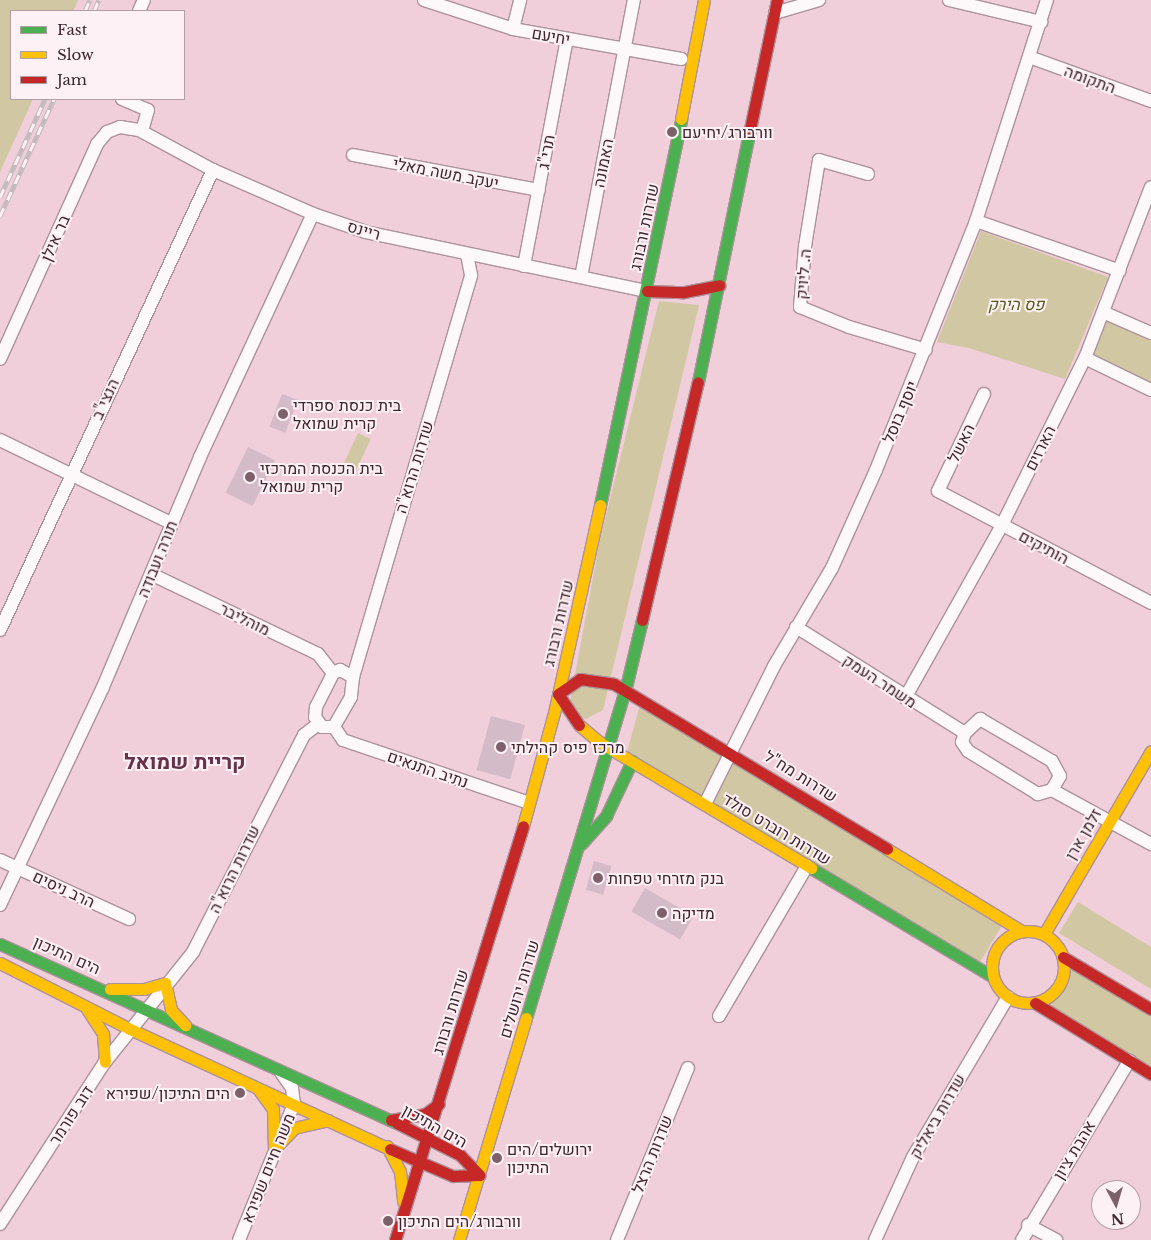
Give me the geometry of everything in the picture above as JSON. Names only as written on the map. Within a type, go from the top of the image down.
[{"type":"street","name":"יחיעם","points":[[424,0],[462,6],[513,29],[681,59]]},
{"type":"street","points":[[513,29],[520,0]]},
{"type":"street","name":"האמונה","points":[[581,277],[634,0]]},
{"type":"street","name":"שדרות ורבורג","points":[[395,1240],[439,1104],[529,803],[558,694],[652,270],[704,0]]},
{"type":"street","points":[[608,747],[625,691],[719,285],[776,6],[820,0]]},
{"type":"street","points":[[949,0],[1041,22]]},
{"type":"street","name":"יוסף בוסל","points":[[705,804],[730,751],[796,627],[832,568],[926,350],[976,221],[1047,0]]},
{"type":"street","name":"תרי\"ג","points":[[524,266],[567,38]]},
{"type":"street","name":"התקומה","points":[[1029,57],[1151,101]]},
{"type":"street","points":[[124,100],[148,110],[142,131]]},
{"type":"street","name":"ריינס","points":[[120,127],[142,131],[213,170],[313,214],[366,232],[467,255],[647,291],[684,292],[719,285]]},
{"type":"street","name":"בר אילן","points":[[0,359],[97,144],[107,132],[120,127]]},
{"type":"street","name":"יעקב משה מאלי","points":[[353,155],[539,190]]},
{"type":"street","name":"ה. ליויק","points":[[868,174],[819,160],[805,246],[800,308],[926,350]]},
{"type":"street","name":"הנצי\"ב","points":[[0,630],[70,473],[213,170]]},
{"type":"street","name":"הארזים","points":[[905,698],[1002,525],[1086,358],[1105,313],[1151,187]]},
{"type":"street","name":"תורה ועבודה","points":[[0,905],[103,687],[171,523],[313,214]]},
{"type":"street","points":[[976,221],[1120,271]]},
{"type":"street","name":"שדרות הרוא\"ה","points":[[334,726],[347,707],[353,677],[464,297],[470,274],[467,255]]},
{"type":"street","points":[[624,286],[638,283],[652,270]]},
{"type":"street","points":[[1105,313],[1151,333]]},
{"type":"street","points":[[1086,358],[1151,390]]},
{"type":"street","name":"האשל","points":[[938,491],[984,394]]},
{"type":"street","points":[[0,440],[171,523]]},
{"type":"street","name":"הותיקים","points":[[938,491],[1151,603]]},
{"type":"street","name":"מוהליבר","points":[[151,574],[318,654],[333,673]]},
{"type":"street","name":"משמר העמק","points":[[796,627],[905,698],[965,732]]},
{"type":"street","points":[[632,660],[636,681],[653,707]]},
{"type":"street","points":[[334,726],[318,724],[316,707],[333,673],[349,672],[353,677]]},
{"type":"street","name":"שדרות מח\"ל","points":[[558,694],[566,686],[591,678],[625,691],[730,751],[1022,932]]},
{"type":"street","name":"שדרות רוברט סולד","points":[[558,694],[579,726],[608,747],[994,977]]},
{"type":"street","points":[[980,719],[1052,761],[1060,776],[1052,790],[1038,794],[968,751],[962,742],[965,732],[980,719]]},
{"type":"street","name":"שדרות הרוא\"ה","points":[[144,1009],[193,952],[304,736],[318,724]]},
{"type":"street","name":"נתיב התנאים","points":[[334,726],[343,740],[529,803]]},
{"type":"street","name":"שדרות ירושלים","points":[[459,1240],[608,747]]},
{"type":"street","name":"זלמן ארן","points":[[1044,934],[1151,751]]},
{"type":"street","points":[[578,846],[606,816],[632,761]]},
{"type":"street","points":[[1052,790],[1151,844]]},
{"type":"street","name":"הרב ניסים","points":[[0,860],[129,919]]},
{"type":"street","points":[[719,1016],[807,866]]},
{"type":"street","points":[[1151,1010],[1063,957],[1044,934],[1022,932],[1011,936],[995,953],[994,977],[1008,997],[1035,1002],[1151,1074]]},
{"type":"street","points":[[0,939],[37,958]]},
{"type":"street","name":"הים התיכון","points":[[0,944],[37,958],[144,1009],[390,1120],[460,1155],[480,1175]]},
{"type":"street","points":[[1035,1002],[1056,991],[1062,980],[1063,957]]},
{"type":"street","points":[[0,964],[26,979]]},
{"type":"street","points":[[0,968],[420,1162],[453,1176],[480,1175]]},
{"type":"street","points":[[93,984],[129,991],[165,983],[171,1010],[193,1031]]},
{"type":"street","name":"שדרות ביאליק","points":[[875,1240],[913,1157],[1008,997]]},
{"type":"street","points":[[86,1008],[103,1034],[105,1062]]},
{"type":"street","name":"דוב פורמר","points":[[0,1224],[4,1208],[144,1009]]},
{"type":"street","name":"אהבת ציון","points":[[1022,1240],[1028,1225],[1128,1060]]},
{"type":"street","name":"שדרות הרצל","points":[[617,1240],[688,1068]]},
{"type":"street","name":"משה חיים שפירא","points":[[238,1240],[294,1104],[292,1088],[280,1070]]},
{"type":"street","points":[[258,1087],[273,1109],[274,1149]]},
{"type":"street","points":[[390,1120],[425,1114],[439,1104]]},
{"type":"street","points":[[274,1149],[294,1128],[311,1121],[330,1120]]},
{"type":"street","points":[[387,1146],[400,1171],[402,1216]]},
{"type":"street","points":[[1028,1225],[1056,1240]]},
{"type":"green space","points":[[0,0],[78,0],[73,10],[10,10],[10,100],[33,100],[0,172]]},
{"type":"green space","name":"פס הירק","points":[[981,231],[1108,277],[1065,379],[969,348],[937,342]]},
{"type":"green space","points":[[659,301],[699,305],[603,710],[586,719],[577,716],[569,707],[600,540]]},
{"type":"green space","points":[[1108,319],[1151,338],[1151,384],[1092,355]]},
{"type":"green space","points":[[358,433],[371,439],[353,476],[341,470]]},
{"type":"green space","points":[[640,704],[725,753],[703,797],[627,753]]},
{"type":"green space","points":[[731,757],[1004,921],[980,962],[706,798]]},
{"type":"green space","points":[[1078,902],[1151,947],[1151,989],[1059,933]]},
{"type":"green space","points":[[1075,965],[1151,1011],[1151,1074],[1050,1008]]},
{"type":"building","name":"בית כנסת ספרדי קרית שמואל","points":[[282,394],[298,400],[285,433],[269,427]]},
{"type":"building","name":"בית הכנסת המרכזי קרית שמואל","points":[[248,447],[275,460],[253,506],[226,493]]},
{"type":"building","name":"מרכז פיס קהילתי","points":[[491,716],[525,725],[510,779],[477,770]]},
{"type":"building","name":"בנק מזרחי טפחות","points":[[594,861],[611,866],[603,895],[586,890]]},
{"type":"building","name":"מדיקה","points":[[645,888],[693,916],[680,939],[632,911]]},
{"type":"railway","points":[[85,10],[90,0]]},
{"type":"railway","points":[[94,10],[99,0]]},
{"type":"railway","points":[[0,197],[45,100]]},
{"type":"railway","points":[[0,216],[54,100]]},
{"type":"traffic: fast","points":[[600,505],[681,119]]},
{"type":"traffic: fast","points":[[698,382],[750,129]]},
{"type":"traffic: fast","points":[[526,1018],[625,691],[642,620]]},
{"type":"traffic: fast","points":[[581,844],[606,816],[632,761]]},
{"type":"traffic: fast","points":[[811,868],[993,977]]},
{"type":"traffic: fast","points":[[0,944],[397,1123]]},
{"type":"traffic: slow","points":[[681,119],[704,0]]},
{"type":"traffic: slow","points":[[523,826],[554,713],[600,505]]},
{"type":"traffic: slow","points":[[579,725],[599,742],[811,868]]},
{"type":"traffic: slow","points":[[1044,934],[1151,751]]},
{"type":"traffic: slow","points":[[887,849],[1022,931]]},
{"type":"traffic: slow","points":[[1028,931],[1048,937],[1058,947],[1064,967],[1058,987],[1048,997],[1028,1003],[1008,997],[998,987],[992,967],[998,947],[1008,937],[1028,931]]},
{"type":"traffic: slow","points":[[0,963],[130,1029],[390,1149]]},
{"type":"traffic: slow","points":[[110,989],[144,989],[165,983],[171,1010],[185,1025]]},
{"type":"traffic: slow","points":[[87,1009],[103,1034],[105,1062]]},
{"type":"traffic: slow","points":[[459,1240],[526,1018]]},
{"type":"traffic: slow","points":[[259,1090],[273,1109],[274,1149]]},
{"type":"traffic: slow","points":[[274,1149],[294,1128],[328,1120]]},
{"type":"traffic: slow","points":[[387,1146],[400,1171],[403,1202]]},
{"type":"traffic: jam","points":[[750,129],[777,0]]},
{"type":"traffic: jam","points":[[647,291],[684,292],[719,285]]},
{"type":"traffic: jam","points":[[642,620],[698,382]]},
{"type":"traffic: jam","points":[[579,725],[558,694],[580,679],[614,684],[887,849]]},
{"type":"traffic: jam","points":[[395,1240],[523,826]]},
{"type":"traffic: jam","points":[[1063,957],[1151,1009]]},
{"type":"traffic: jam","points":[[1035,1003],[1151,1074]]},
{"type":"traffic: jam","points":[[391,1120],[425,1114],[439,1104]]},
{"type":"traffic: jam","points":[[397,1123],[460,1155],[479,1175]]},
{"type":"traffic: jam","points":[[390,1149],[453,1176],[479,1175]]},
{"type":"place","name":"וורבורג/יחיעם","points":[[672,132]]},
{"type":"place","name":"בית כנסת ספרדי קרית שמואל","points":[[283,414]]},
{"type":"place","name":"בית הכנסת המרכזי קרית שמואל","points":[[250,477]]},
{"type":"place","name":"מרכז פיס קהילתי","points":[[501,747]]},
{"type":"place","name":"בנק מזרחי טפחות","points":[[598,878]]},
{"type":"place","name":"מדיקה","points":[[662,913]]},
{"type":"place","name":"הים התיכון/שפירא","points":[[240,1093]]},
{"type":"place","name":"ירושלים/הים התיכון","points":[[497,1158]]},
{"type":"place","name":"וורבורג/הים התיכון","points":[[388,1221]]},
{"type":"district","name":"קריית שמואל","points":[[185,762]]}]
